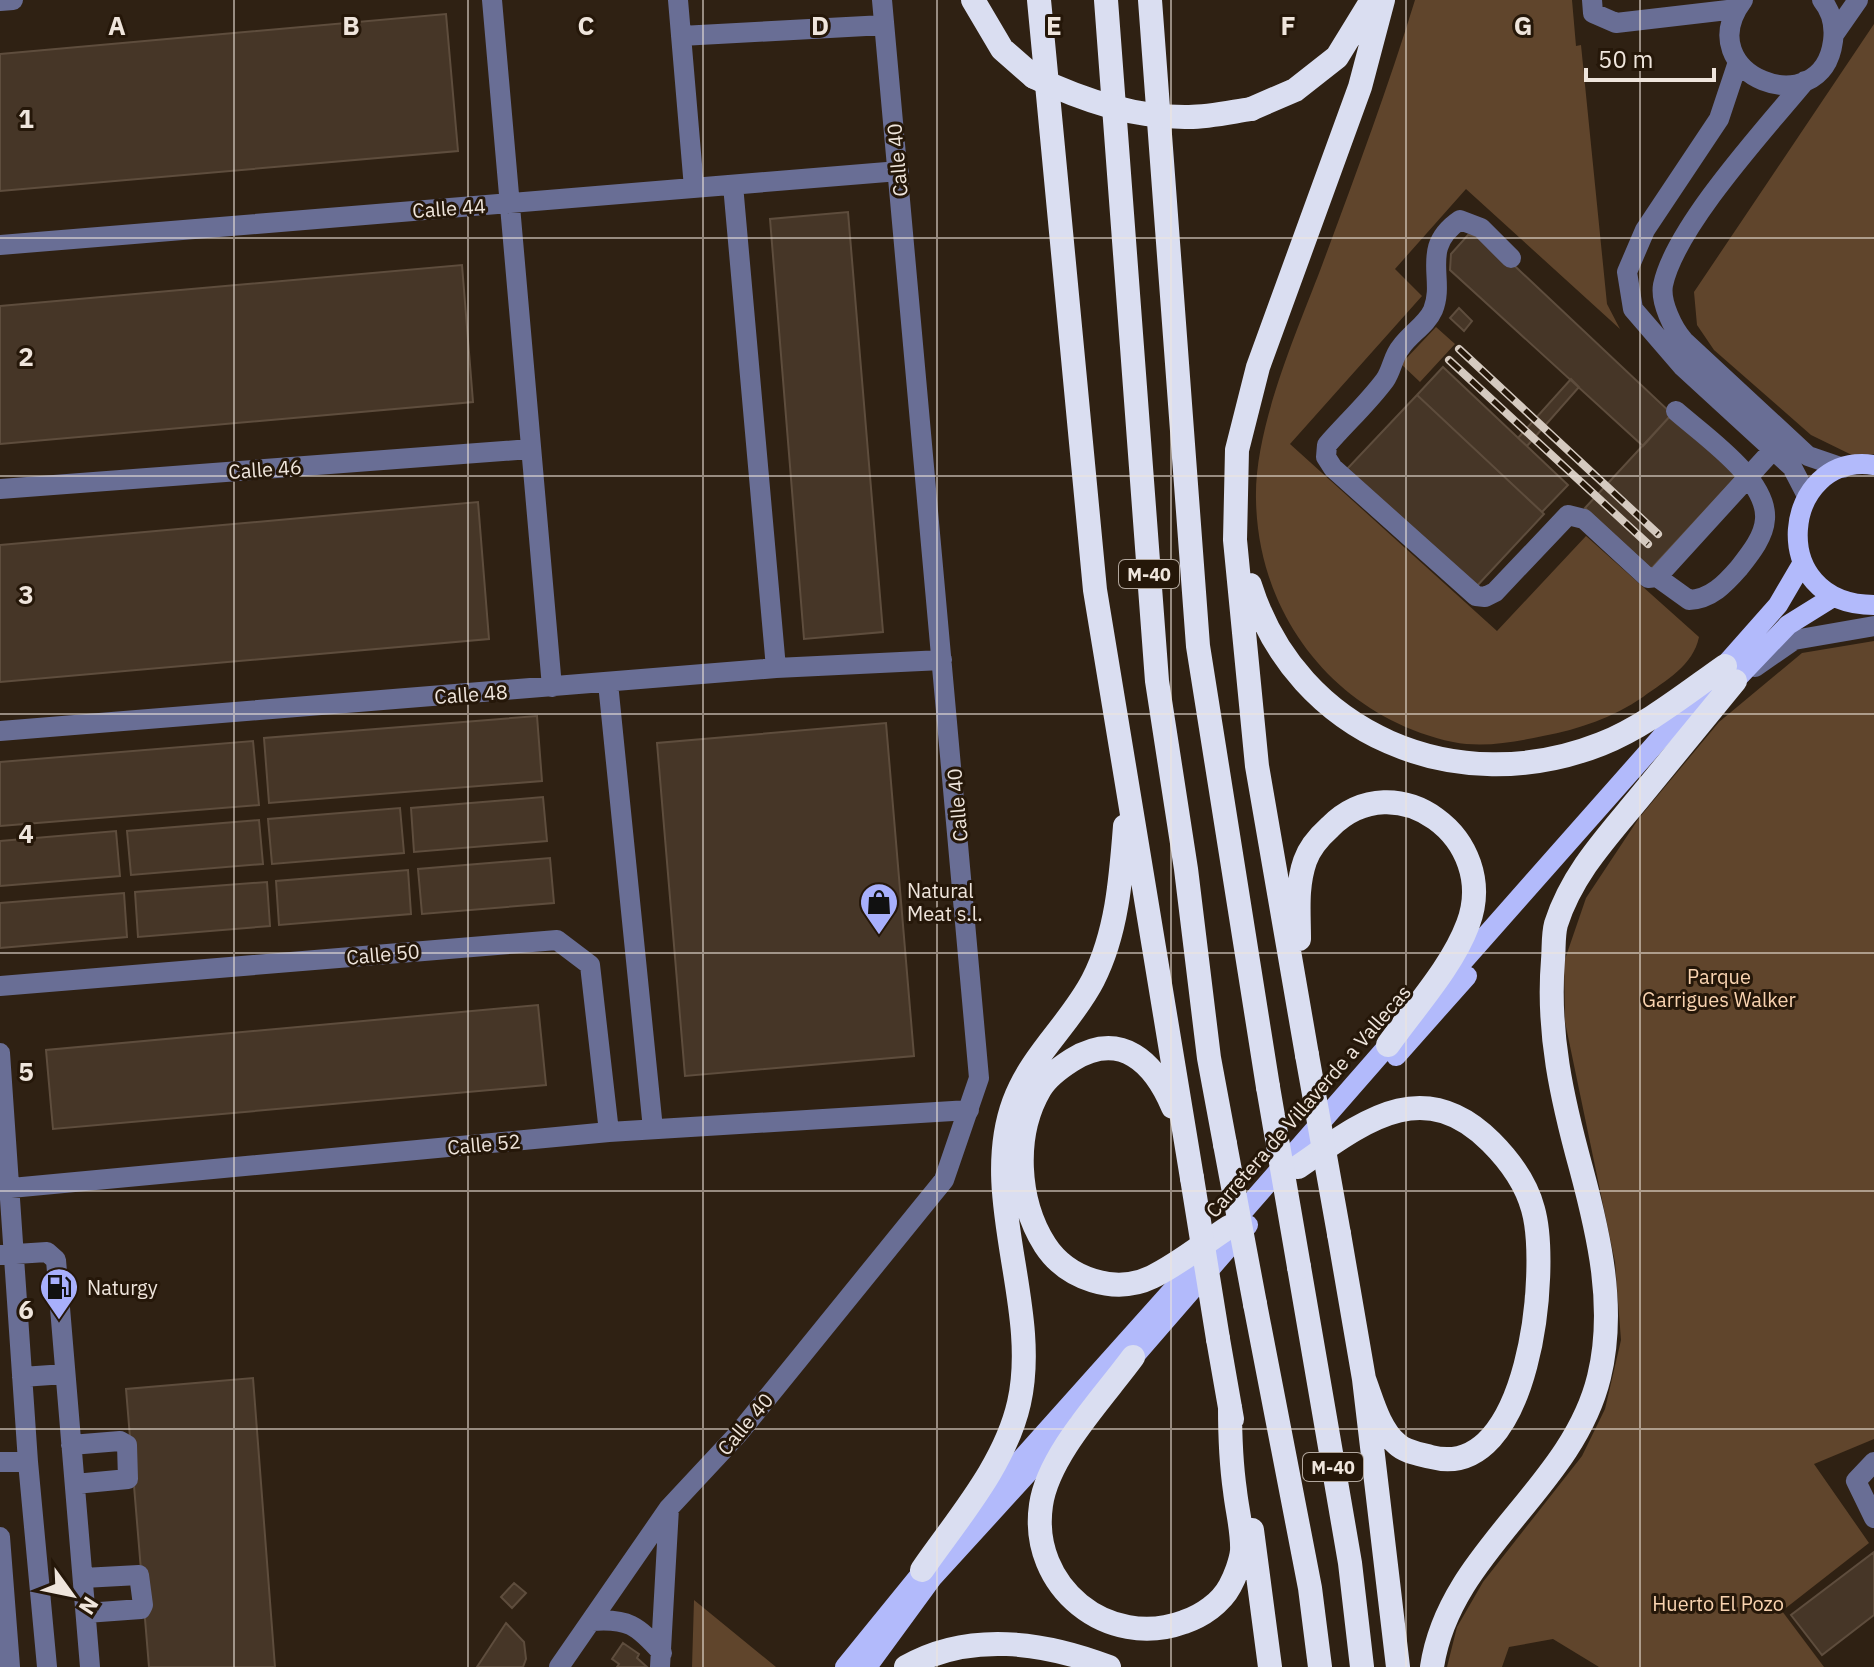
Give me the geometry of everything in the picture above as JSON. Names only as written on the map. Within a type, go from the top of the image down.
[{"type":"highway","points":[[973,0],[1002,49],[1034,77],[1074,96],[1138,113],[1190,117],[1251,109],[1295,90],[1337,57],[1372,0]]},
{"type":"highway","points":[[1039,0],[1095,590],[1218,1339],[1264,1599],[1270,1667]]},
{"type":"highway","name":"M-40","points":[[1106,0],[1157,681],[1186,869],[1209,1058],[1310,1588],[1320,1667]]},
{"type":"highway","name":"M-40","points":[[1150,0],[1198,646],[1268,1087],[1350,1563],[1362,1667]]},
{"type":"highway","points":[[1383,0],[1360,87],[1258,367],[1237,450],[1235,540],[1257,766],[1364,1379],[1398,1667]]},
{"type":"highway","points":[[1235,540],[1259,616],[1284,658],[1311,691],[1347,719],[1389,744],[1425,757],[1466,764],[1504,764],[1557,756],[1599,744],[1642,724],[1730,674]]},
{"type":"highway","points":[[1432,1667],[1436,1640],[1469,1577],[1569,1449],[1586,1419],[1605,1351],[1607,1313],[1601,1259],[1554,1052],[1549,1005],[1555,926],[1579,871],[1730,674]]},
{"type":"highway","points":[[922,1570],[1007,1445],[1019,1402],[1024,1357],[1003,1159],[1013,1103],[1033,1064],[1093,980],[1119,898],[1127,788]]},
{"type":"highway","points":[[1299,1010],[1298,887],[1306,858],[1323,833],[1344,813],[1370,802],[1402,803],[1427,812],[1452,831],[1469,858],[1475,887],[1469,922],[1455,950],[1388,1045]]},
{"type":"highway","points":[[1188,1144],[1162,1081],[1138,1056],[1109,1047],[1083,1053],[1061,1067],[1041,1087],[1028,1119],[1022,1157],[1024,1193],[1032,1224],[1050,1252],[1067,1269],[1091,1281],[1123,1284],[1150,1278],[1229,1227]]},
{"type":"highway","points":[[1298,1167],[1367,1119],[1404,1110],[1436,1108],[1463,1119],[1505,1156],[1523,1182],[1533,1209],[1538,1239],[1537,1309],[1526,1369],[1501,1425],[1482,1444],[1463,1455],[1438,1459],[1412,1452],[1397,1445],[1387,1432],[1364,1379]]},
{"type":"highway","points":[[1133,1357],[1054,1466],[1041,1505],[1041,1538],[1052,1574],[1074,1602],[1100,1621],[1136,1630],[1172,1627],[1203,1615],[1230,1588],[1242,1553],[1231,1458],[1230,1407]]},
{"type":"highway","points":[[906,1667],[951,1648],[999,1644],[1041,1647],[1109,1667]]},
{"type":"main road","points":[[1874,465],[1843,468],[1823,479],[1807,496],[1798,518],[1796,541],[1802,564],[1815,583],[1833,597],[1855,605],[1874,605]]},
{"type":"main road","name":"Carretera de Villaverde a Vallecas","points":[[867,1667],[932,1578],[1133,1357],[1670,747],[1730,674],[1802,564]]},
{"type":"main road","name":"Carretera de Villaverde a Vallecas","points":[[845,1667],[922,1570],[1388,1045],[1730,674],[1788,625],[1833,597]]},
{"type":"street","points":[[0,1],[13,0]]},
{"type":"street","points":[[492,0],[552,687]]},
{"type":"street","points":[[678,0],[694,188]]},
{"type":"street","name":"Calle 40","points":[[559,1667],[669,1508],[738,1434],[944,1180],[979,1078],[882,0]]},
{"type":"street","points":[[1592,0],[1593,13],[1616,23],[1740,4],[1730,36],[1738,62],[1761,82],[1791,85],[1805,81]]},
{"type":"street","points":[[1822,0],[1832,18],[1835,33]]},
{"type":"street","points":[[1807,496],[1780,443],[1727,370],[1673,328],[1662,287],[1682,239],[1741,157],[1805,81],[1827,61],[1835,33],[1858,0]]},
{"type":"street","points":[[681,36],[884,25]]},
{"type":"street","points":[[1738,62],[1719,119],[1645,230],[1627,272],[1633,309],[1645,327],[1780,443],[1843,468]]},
{"type":"street","name":"Calle 44","points":[[0,245],[899,171]]},
{"type":"street","points":[[733,185],[776,668]]},
{"type":"street","points":[[1511,258],[1470,222],[1460,220],[1452,226],[1439,246],[1433,264],[1437,299],[1432,314],[1399,349],[1387,378],[1327,445],[1326,457],[1333,468],[1476,596],[1485,597],[1495,592],[1568,515],[1584,519],[1648,578],[1657,577],[1780,443]]},
{"type":"street","points":[[1657,577],[1681,597],[1701,600],[1712,595],[1757,544],[1766,519],[1763,503],[1749,476],[1676,411]]},
{"type":"street","name":"Calle 46","points":[[0,489],[530,449]]},
{"type":"street","points":[[1730,674],[1794,640],[1874,626]]},
{"type":"street","name":"Calle 48","points":[[0,731],[776,668],[942,660]]},
{"type":"street","points":[[608,683],[653,1129]]},
{"type":"street","name":"Calle 50","points":[[0,986],[557,940],[590,965],[609,1132]]},
{"type":"street","points":[[0,1053],[7,1254],[22,1377],[46,1659],[6,1656],[0,1537]]},
{"type":"street","name":"Calle 52","points":[[5,1188],[609,1132],[969,1110]]},
{"type":"street","points":[[7,1254],[47,1252],[56,1260],[90,1667]]},
{"type":"street","points":[[22,1377],[65,1374]]},
{"type":"street","points":[[71,1445],[120,1441],[127,1445],[128,1479],[75,1484]]},
{"type":"street","points":[[0,1462],[28,1462]]},
{"type":"street","points":[[1874,1462],[1856,1481],[1874,1518]]},
{"type":"street","points":[[661,1660],[669,1508]]},
{"type":"street","points":[[83,1578],[139,1575],[143,1605],[141,1609],[86,1613]]},
{"type":"street","points":[[591,1621],[620,1619],[642,1630],[661,1660]]},
{"type":"green space","points":[[1415,0],[1572,0],[1576,46],[1581,45],[1607,304],[1620,329],[1466,189],[1395,269],[1422,296],[1290,444],[1497,631],[1586,536],[1699,637],[1691,656],[1677,672],[1620,711],[1570,730],[1498,744],[1453,742],[1411,729],[1374,710],[1340,685],[1312,656],[1289,621],[1271,584],[1260,543],[1257,472],[1269,412],[1370,135]]},
{"type":"green space","points":[[1874,24],[1874,454],[1856,457],[1811,435],[1714,350],[1697,325],[1694,292]]},
{"type":"green space","points":[[1436,327],[1455,344],[1420,382],[1401,364]]},
{"type":"green space","name":"Parque Garrigues Walker","points":[[1874,641],[1874,1439],[1814,1464],[1869,1543],[1782,1611],[1824,1667],[1599,1667],[1553,1639],[1509,1647],[1502,1667],[1447,1667],[1457,1627],[1483,1582],[1582,1456],[1605,1409],[1621,1340],[1615,1262],[1565,1022],[1564,962],[1586,898],[1639,818],[1719,722],[1802,653]]},
{"type":"green space","points":[[694,1600],[776,1667],[692,1667]]},
{"type":"building","points":[[446,14],[458,151],[0,191],[0,54]]},
{"type":"building","points":[[848,212],[883,632],[804,639],[770,219]]},
{"type":"building","points":[[1468,235],[1484,237],[1672,414],[1643,446],[1450,270],[1451,254]]},
{"type":"building","points":[[462,265],[473,402],[0,444],[0,306]]},
{"type":"building","points":[[1459,308],[1472,321],[1464,331],[1450,318]]},
{"type":"building","points":[[1443,367],[1568,485],[1542,512],[1417,395]]},
{"type":"building","points":[[1571,379],[1579,387],[1527,446],[1518,438]]},
{"type":"building","points":[[1417,395],[1544,514],[1475,588],[1347,469]]},
{"type":"building","points":[[1672,414],[1738,475],[1651,569],[1585,508]]},
{"type":"building","points":[[478,502],[489,639],[0,682],[0,545]]},
{"type":"building","points":[[537,716],[542,781],[269,803],[264,738]]},
{"type":"building","points":[[886,723],[914,1056],[685,1076],[657,743]]},
{"type":"building","points":[[253,741],[259,805],[0,826],[0,762]]},
{"type":"building","points":[[543,797],[547,841],[414,852],[411,808]]},
{"type":"building","points":[[400,808],[404,853],[272,864],[268,819]]},
{"type":"building","points":[[259,820],[263,864],[131,875],[127,831]]},
{"type":"building","points":[[116,831],[120,876],[0,886],[0,841]]},
{"type":"building","points":[[550,858],[554,903],[422,914],[418,869]]},
{"type":"building","points":[[408,870],[411,914],[279,925],[276,881]]},
{"type":"building","points":[[267,882],[270,926],[138,937],[135,892]]},
{"type":"building","points":[[124,893],[127,937],[0,948],[0,903]]},
{"type":"building","points":[[538,1005],[546,1085],[53,1129],[46,1050]]},
{"type":"building","points":[[253,1378],[275,1667],[149,1667],[126,1389]]},
{"type":"building","points":[[1874,1552],[1874,1615],[1822,1655],[1791,1615]]},
{"type":"building","points":[[514,1583],[526,1593],[512,1608],[501,1597]]},
{"type":"building","points":[[506,1623],[524,1642],[526,1659],[523,1667],[477,1667]]},
{"type":"building","points":[[623,1643],[639,1654],[637,1658],[647,1667],[617,1667],[619,1664],[612,1659]]},
{"type":"railway","points":[[1459,349],[1658,534]]},
{"type":"railway","points":[[1449,360],[1648,544]]},
{"type":"place","name":"Natural Meat s.l.","points":[[879,936]]},
{"type":"place","name":"Naturgy","points":[[59,1321]]},
{"type":"park label","name":"Huerto El Pozo","points":[[1718,1603]]}]
